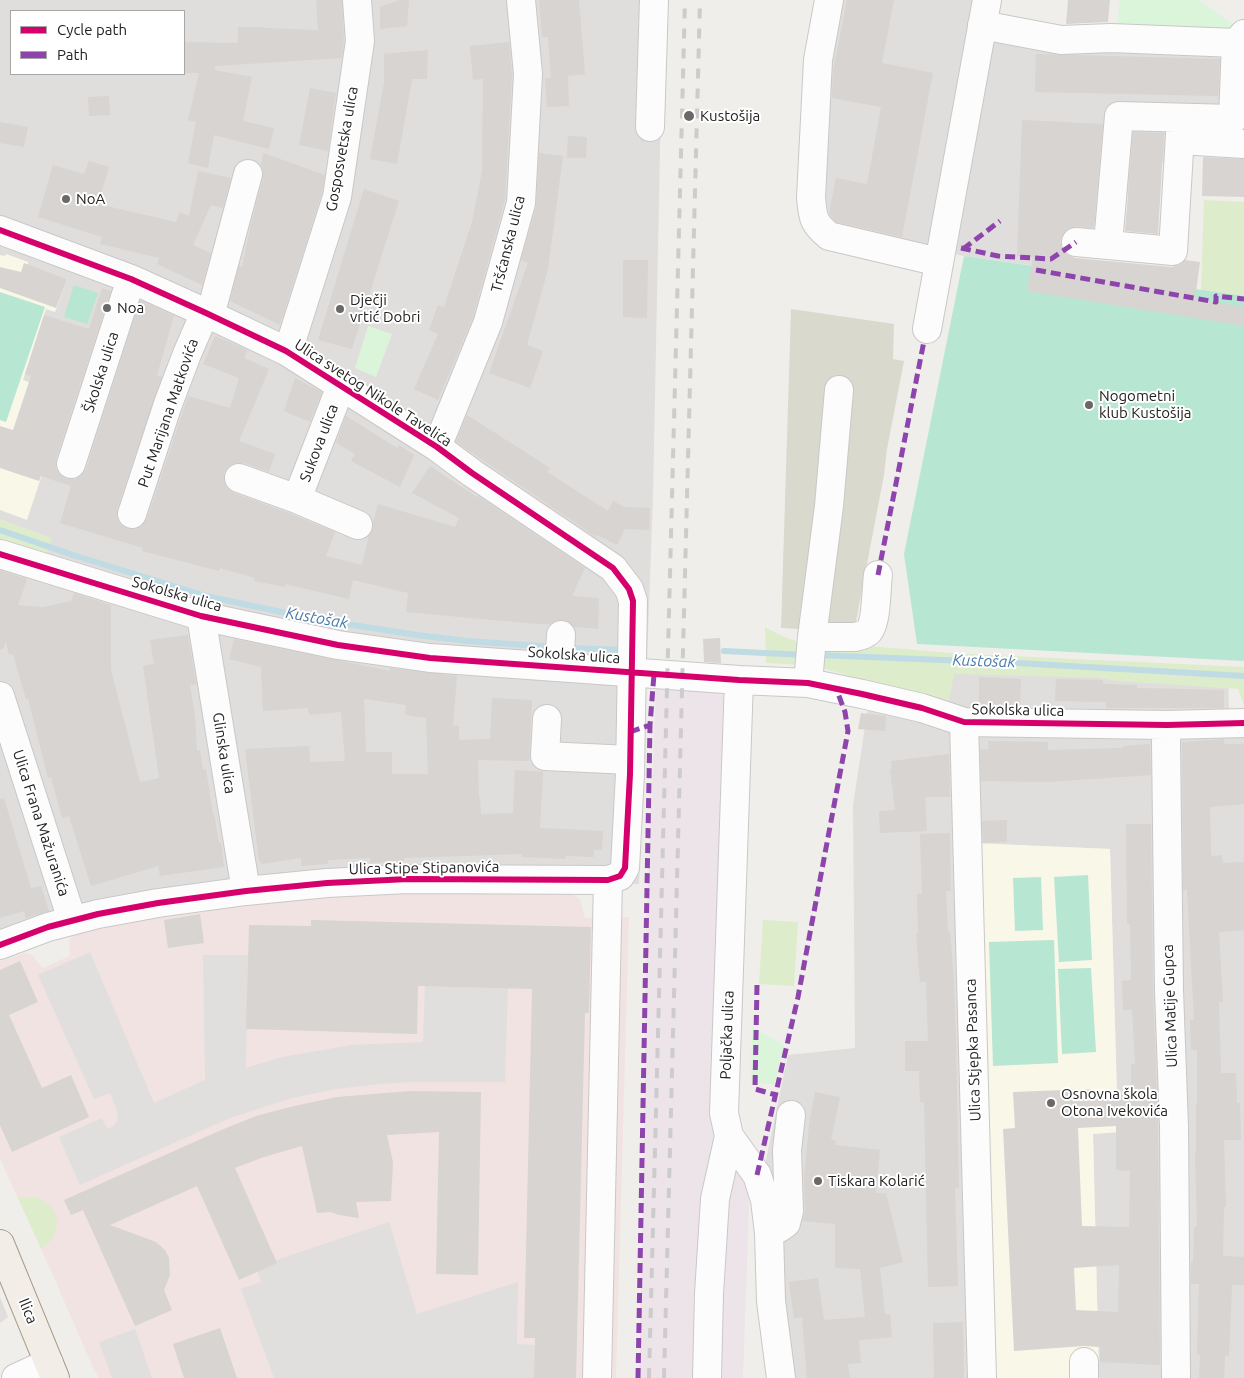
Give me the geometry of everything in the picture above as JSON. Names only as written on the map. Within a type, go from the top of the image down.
[{"type":"main road","name":"Ilica","points":[[0,1244],[52,1371]]},
{"type":"street","name":"Gosposvetska ulica","points":[[286,352],[292,339],[337,197],[360,41],[357,0]]},
{"type":"street","name":"Tršćanska ulica","points":[[437,447],[488,322],[521,203],[528,74],[521,0]]},
{"type":"street","points":[[650,127],[654,0]]},
{"type":"street","points":[[829,0],[818,60],[811,198],[813,219],[818,227],[829,236],[939,262]]},
{"type":"street","points":[[927,329],[984,13],[1061,40],[1240,38],[1233,119],[1180,129]]},
{"type":"street","points":[[1108,244],[1119,116],[1244,144]]},
{"type":"street","points":[[1076,242],[1173,251],[1180,129]]},
{"type":"street","points":[[206,312],[214,301],[248,174]]},
{"type":"street","name":"Ulica svetog Nikole Tavelića","points":[[0,230],[130,280],[206,312],[286,352],[437,447],[472,473],[613,568],[623,578],[632,596],[632,659]]},
{"type":"street","name":"Školska ulica","points":[[71,464],[130,280]]},
{"type":"street","name":"Put Marijana Matkovića","points":[[132,514],[168,404],[187,354],[206,312]]},
{"type":"street","name":"Sukova ulica","points":[[297,499],[341,386]]},
{"type":"street","points":[[810,657],[829,506],[839,390]]},
{"type":"street","name":"Sukova ulica","points":[[239,478],[297,499],[358,525]]},
{"type":"street","name":"Sokolska ulica","points":[[0,554],[202,616],[385,653],[430,658],[560,649],[632,659],[739,680],[810,657],[922,708],[964,722],[1167,725],[1244,723]]},
{"type":"street","points":[[810,657],[855,637],[862,636],[870,630],[878,575]]},
{"type":"street","name":"Glinska ulica","points":[[202,616],[246,891]]},
{"type":"street","points":[[597,1378],[608,880],[620,876],[625,868],[632,659]]},
{"type":"street","name":"Poljačka ulica","points":[[739,680],[724,1113],[729,1136],[757,1175],[765,1200],[769,1233],[771,1301],[781,1378]]},
{"type":"street","name":"Ulica Frana Mažuranića","points":[[0,696],[72,920]]},
{"type":"street","points":[[547,718],[545,756],[630,760]]},
{"type":"street","name":"Ulica Stjepka Pasanca","points":[[964,722],[982,1378]]},
{"type":"street","name":"Ulica Matije Gupca","points":[[1167,725],[1176,1378]]},
{"type":"street","name":"Ulica Stipe Stipanovića","points":[[0,945],[72,920],[158,903],[327,882],[408,878],[608,880]]},
{"type":"street","points":[[769,1233],[786,1222],[789,1211],[787,1150],[791,1115]]},
{"type":"street","points":[[707,1378],[708,1294],[715,1199],[729,1136]]},
{"type":"street","points":[[16,1378],[52,1371]]},
{"type":"shaded area","points":[[0,0],[663,0],[653,495],[639,884],[583,887],[358,890],[226,901],[75,930],[0,956]]},
{"type":"shaded area","points":[[835,0],[980,0],[972,32],[1226,48],[1222,108],[1060,257],[1051,268],[964,256],[830,231],[823,224],[823,69]]},
{"type":"shaded area","points":[[6,254],[28,262],[28,265],[67,279],[55,312],[46,309],[23,380],[68,396],[27,520],[0,510],[0,255],[5,256]]},
{"type":"shaded area","points":[[791,309],[894,324],[893,359],[904,361],[854,632],[781,628]]},
{"type":"shaded area","points":[[876,655],[1228,672],[1229,709],[1244,710],[1244,1378],[1099,1378],[1093,1134],[1118,1132],[1110,849],[953,843],[971,1378],[767,1378],[760,1272],[764,1169],[788,1055],[855,1048],[853,805]]},
{"type":"shaded area","points":[[656,688],[726,690],[713,1100],[746,1175],[749,1208],[743,1378],[639,1378],[646,929]]},
{"type":"shaded area","name":"Osnovna škola Otona Ivekovića","points":[[976,843],[1110,849],[1118,1132],[1093,1134],[1099,1378],[994,1378]]},
{"type":"shaded area","points":[[461,892],[572,894],[580,899],[585,918],[629,917],[616,1378],[99,1378],[0,1159],[0,961],[25,953],[32,955],[43,968],[70,956],[69,940],[76,933],[195,911],[359,894]]},
{"type":"shaded area","points":[[90,952],[154,1103],[205,1080],[203,955],[248,955],[246,1068],[282,1057],[351,1045],[423,1042],[425,986],[508,988],[505,1082],[410,1082],[381,1084],[336,1089],[292,1098],[230,1118],[80,1185],[59,1137],[102,1118],[107,1129],[114,1126],[118,1119],[117,1111],[110,1093],[94,1099],[38,975]]},
{"type":"shaded area","points":[[389,1222],[417,1314],[518,1282],[517,1344],[535,1345],[534,1378],[274,1378],[241,1289],[261,1282],[256,1267]]},
{"type":"shaded area","points":[[0,1297],[8,1317],[0,1323]]},
{"type":"shaded area","points":[[135,1329],[152,1378],[112,1378],[99,1342]]},
{"type":"green space","points":[[1120,0],[1199,0],[1235,26],[1228,36],[1116,31]]},
{"type":"green space","points":[[1204,200],[1244,202],[1244,296],[1201,290]]},
{"type":"green space","name":"Nogometni klub Kustošija","points":[[964,256],[1244,296],[1244,661],[917,644],[904,554]]},
{"type":"green space","points":[[74,285],[98,293],[87,324],[64,317]]},
{"type":"green space","points":[[0,292],[45,307],[6,422],[0,420]]},
{"type":"green space","points":[[368,326],[392,334],[376,377],[355,368]]},
{"type":"green space","points":[[0,519],[52,538],[45,558],[0,542]]},
{"type":"green space","points":[[765,627],[784,637],[802,643],[870,646],[949,653],[1244,667],[1244,705],[1238,689],[1116,681],[1099,678],[954,674],[949,701],[886,686],[825,669],[822,666],[766,663]]},
{"type":"green space","points":[[1088,875],[1092,960],[1059,962],[1054,877]]},
{"type":"green space","points":[[1041,877],[1043,930],[1015,931],[1013,878]]},
{"type":"green space","points":[[763,920],[798,922],[794,986],[759,984]]},
{"type":"green space","points":[[1054,940],[1058,1063],[993,1066],[989,942]]},
{"type":"green space","points":[[1091,968],[1096,1052],[1062,1054],[1058,969]]},
{"type":"green space","points":[[752,1027],[784,1045],[775,1084],[751,1083]]},
{"type":"green space","points":[[37,1197],[46,1202],[51,1208],[56,1215],[57,1221],[53,1237],[41,1248],[18,1198]]},
{"type":"building","points":[[316,0],[342,0],[344,40],[342,58],[215,66],[215,70],[252,77],[243,121],[274,128],[269,149],[214,135],[208,168],[188,163],[196,122],[188,120],[199,73],[185,73],[185,42],[238,43],[238,27],[318,30]]},
{"type":"building","points":[[400,0],[409,0],[407,26],[380,29],[380,7]]},
{"type":"building","points":[[539,0],[579,0],[585,74],[568,76],[569,106],[547,107],[545,78],[551,78],[548,37],[542,37]]},
{"type":"building","points":[[847,0],[894,0],[882,63],[933,73],[902,237],[836,222],[829,213],[836,178],[867,184],[881,107],[832,98],[833,71]]},
{"type":"building","points":[[1068,0],[1110,0],[1108,22],[1066,24]]},
{"type":"building","points":[[509,42],[512,74],[505,200],[473,317],[438,400],[414,389],[438,334],[429,330],[438,305],[444,307],[472,222],[482,171],[483,79],[473,80],[470,46]]},
{"type":"building","points":[[428,50],[427,79],[412,79],[397,164],[370,159],[384,83],[384,54]]},
{"type":"building","points":[[1036,54],[1220,59],[1218,96],[1035,92]]},
{"type":"building","points":[[310,88],[336,93],[328,151],[299,145]]},
{"type":"building","points":[[109,96],[110,115],[89,116],[88,97]]},
{"type":"building","points":[[1022,120],[1103,124],[1094,228],[1077,226],[1069,228],[1060,241],[1062,249],[1067,254],[1075,258],[1172,267],[1179,265],[1185,260],[1200,262],[1195,299],[1244,307],[1244,326],[1027,291],[1033,257],[1017,256]]},
{"type":"building","points":[[0,122],[28,127],[24,147],[0,143]]},
{"type":"building","points":[[1133,132],[1164,133],[1158,234],[1125,231]]},
{"type":"building","points":[[568,136],[587,137],[586,158],[567,158]]},
{"type":"building","points":[[263,153],[325,175],[322,193],[280,325],[230,301],[239,266],[242,267],[263,178],[261,165]]},
{"type":"building","points":[[539,153],[563,156],[548,269],[527,345],[543,351],[530,388],[489,373],[528,263],[521,260],[536,207]]},
{"type":"building","points":[[1203,157],[1244,159],[1244,197],[1202,196]]},
{"type":"building","points":[[89,161],[109,167],[98,204],[176,222],[180,212],[189,216],[198,171],[231,178],[223,208],[211,205],[193,245],[211,253],[202,285],[157,264],[159,258],[100,244],[102,237],[38,217],[53,165],[84,174]]},
{"type":"building","points":[[364,189],[399,201],[352,349],[318,340]]},
{"type":"building","points":[[623,260],[648,260],[647,318],[623,317]]},
{"type":"building","points":[[24,263],[67,279],[56,308],[0,288],[0,267],[21,272]]},
{"type":"building","points":[[102,288],[111,291],[56,459],[56,468],[59,474],[66,479],[75,479],[82,475],[86,469],[140,300],[174,316],[157,375],[162,377],[117,509],[117,518],[121,525],[127,529],[135,529],[142,526],[147,519],[188,396],[230,408],[239,378],[203,364],[215,336],[248,350],[244,358],[269,369],[239,441],[275,454],[269,472],[244,463],[236,463],[229,466],[224,473],[224,481],[227,488],[234,493],[335,532],[326,556],[362,565],[378,504],[455,527],[459,518],[412,493],[430,466],[585,568],[572,596],[599,598],[598,629],[574,627],[569,622],[562,620],[550,624],[538,624],[406,612],[408,593],[353,580],[349,599],[285,584],[285,587],[254,581],[255,578],[220,568],[219,571],[142,551],[143,548],[60,523],[71,486],[41,476],[39,481],[0,468],[0,426],[13,430],[31,376],[25,374],[44,315],[89,329]]},
{"type":"building","points":[[295,378],[322,392],[310,422],[284,411]]},
{"type":"building","points":[[467,415],[550,468],[547,472],[608,511],[613,501],[624,507],[650,508],[649,530],[625,529],[617,545],[597,535],[596,537],[456,442]]},
{"type":"building","points":[[346,416],[397,448],[399,445],[414,455],[400,487],[351,461],[355,454],[336,443]]},
{"type":"building","points":[[0,570],[27,579],[18,605],[43,607],[71,601],[74,593],[111,605],[111,670],[140,782],[159,778],[143,666],[154,664],[150,640],[188,635],[196,684],[190,685],[195,717],[197,751],[200,750],[203,769],[206,769],[213,815],[219,843],[221,842],[224,867],[160,876],[158,866],[91,886],[69,816],[62,818],[51,777],[48,778],[28,698],[26,699],[13,654],[9,655],[6,641],[3,649],[0,649]]},
{"type":"building","points":[[720,638],[721,663],[704,662],[703,639]]},
{"type":"building","points":[[234,639],[390,671],[390,668],[457,676],[453,726],[459,726],[459,740],[490,739],[492,698],[532,700],[529,761],[478,760],[481,814],[513,813],[515,770],[543,772],[540,828],[603,831],[602,850],[594,850],[594,857],[566,856],[566,859],[522,857],[522,854],[404,858],[404,861],[370,863],[370,858],[328,860],[328,864],[301,866],[301,858],[261,864],[261,861],[259,862],[245,749],[309,746],[310,762],[345,761],[341,712],[309,715],[308,708],[263,711],[261,667],[229,659]],"holes":[[[364,699],[406,705],[405,715],[426,718],[428,774],[392,774],[392,752],[366,752]]]},
{"type":"building","points":[[979,677],[1021,679],[1020,707],[979,707]]},
{"type":"building","points":[[1056,679],[1103,680],[1103,684],[1137,685],[1137,688],[1224,690],[1224,708],[1106,708],[1106,702],[1055,701]]},
{"type":"building","points":[[861,713],[886,716],[885,731],[858,729]]},
{"type":"building","points":[[1224,739],[1224,744],[1244,744],[1244,804],[1210,807],[1211,856],[1222,855],[1223,863],[1244,862],[1244,930],[1219,932],[1223,1002],[1219,1002],[1221,1073],[1236,1073],[1237,1103],[1240,1103],[1241,1140],[1224,1140],[1226,1207],[1224,1207],[1223,1256],[1244,1257],[1244,1285],[1232,1285],[1229,1356],[1225,1356],[1224,1378],[1199,1378],[1200,1355],[1197,1355],[1199,1284],[1191,1284],[1194,1227],[1197,1227],[1195,1153],[1197,1050],[1191,1050],[1190,1020],[1194,1020],[1187,890],[1183,890],[1182,742]]},
{"type":"building","points":[[988,741],[1048,742],[1048,750],[1123,748],[1123,746],[1150,744],[1151,775],[1047,782],[981,781],[980,750],[989,749]]},
{"type":"building","points":[[949,754],[950,797],[925,797],[927,831],[880,833],[879,811],[895,810],[890,770],[892,769],[891,761]]},
{"type":"building","points":[[4,798],[31,888],[41,886],[49,911],[26,918],[24,911],[0,918],[0,799]]},
{"type":"building","points":[[1007,820],[1007,842],[983,843],[982,821]]},
{"type":"building","points":[[1126,824],[1151,824],[1153,990],[1158,1127],[1160,1365],[1100,1362],[1100,1347],[1084,1346],[1014,1351],[1003,1129],[1015,1128],[1013,1092],[1091,1089],[1092,1096],[1131,1095],[1131,1064],[1135,1064],[1132,1010],[1123,1010],[1122,981],[1131,980],[1130,924],[1127,924]],"holes":[[[1116,1126],[1116,1170],[1130,1171],[1129,1227],[1082,1226],[1078,1128]],[[1119,1265],[1118,1312],[1076,1310],[1074,1268]]]},
{"type":"building","points":[[950,833],[951,891],[946,891],[948,931],[950,931],[954,980],[956,1040],[959,1188],[955,1188],[958,1286],[928,1287],[924,1102],[920,1102],[919,1071],[905,1071],[905,1041],[928,1041],[926,982],[920,982],[916,933],[918,933],[917,894],[922,894],[920,834]]},
{"type":"building","points":[[200,914],[204,943],[168,948],[164,920]]},
{"type":"building","points":[[311,920],[591,927],[589,1013],[585,1013],[576,1378],[534,1378],[535,1338],[524,1338],[532,989],[418,986],[417,1034],[246,1029],[249,925],[311,926]]},
{"type":"building","points":[[20,961],[38,1002],[9,1015],[42,1088],[71,1075],[89,1117],[12,1152],[0,1125],[0,970]]},
{"type":"building","points":[[410,1091],[481,1092],[478,1275],[436,1274],[439,1132],[387,1135],[393,1162],[391,1201],[356,1202],[359,1218],[331,1212],[317,1213],[302,1146],[235,1168],[277,1263],[239,1280],[197,1186],[110,1225],[156,1242],[165,1250],[169,1258],[170,1275],[164,1290],[172,1310],[135,1326],[83,1210],[71,1215],[64,1200],[256,1116],[337,1097]]},
{"type":"building","points":[[815,1092],[840,1097],[831,1140],[836,1141],[835,1145],[880,1150],[876,1193],[886,1193],[903,1262],[880,1268],[885,1314],[890,1314],[892,1337],[859,1340],[861,1363],[848,1364],[850,1378],[807,1378],[802,1317],[794,1318],[789,1282],[818,1278],[824,1320],[865,1317],[860,1269],[835,1268],[835,1224],[803,1221],[805,1211],[804,1178],[809,1125]]},
{"type":"building","points":[[963,1322],[964,1378],[934,1378],[933,1323]]},
{"type":"building","points":[[220,1328],[237,1378],[184,1378],[173,1344]]},
{"type":"waterway","name":"Kustošak","points":[[0,530],[73,555],[206,596],[314,619],[467,641],[554,647]]},
{"type":"waterway","name":"Kustošak","points":[[566,648],[626,650]]},
{"type":"waterway","name":"Kustošak","points":[[724,651],[805,655]]},
{"type":"waterway","name":"Kustošak","points":[[818,655],[1017,663],[1244,676]]},
{"type":"railway","points":[[649,1378],[685,0]]},
{"type":"railway","points":[[664,1378],[700,0]]},
{"type":"marked path","points":[[963,249],[1000,221]]},
{"type":"marked path","points":[[961,248],[998,256],[1051,259],[1076,242]]},
{"type":"marked path","points":[[1036,270],[1216,302],[1216,296],[1244,299]]},
{"type":"marked path","points":[[878,575],[924,341]]},
{"type":"marked path","points":[[630,732],[650,725],[654,674]]},
{"type":"marked path","points":[[757,1175],[798,997],[848,731],[845,712],[836,688]]},
{"type":"marked path","points":[[638,1378],[650,725]]},
{"type":"marked path","points":[[757,985],[755,1089],[776,1095]]},
{"type":"cycle path","points":[[0,230],[131,279],[286,351],[437,447],[472,473],[613,568],[629,589],[633,601],[630,774],[625,868],[620,876],[608,880],[408,879],[327,883],[246,891],[158,903],[98,914],[48,927],[0,945]]},
{"type":"cycle path","points":[[0,554],[201,616],[338,645],[430,658],[739,680],[808,683],[922,708],[964,722],[1167,725],[1244,723]]},
{"type":"place","name":"Kustošija","points":[[689,116]]},
{"type":"place","name":"NoA","points":[[66,199]]},
{"type":"place","name":"Noa","points":[[107,308]]},
{"type":"place","name":"Dječji vrtić Dobri","points":[[340,309]]},
{"type":"place","name":"Nogometni klub Kustošija","points":[[1089,405]]},
{"type":"place","name":"Osnovna škola Otona Ivekovića","points":[[1051,1103]]},
{"type":"place","name":"Tiskara Kolarić","points":[[818,1181]]}]
